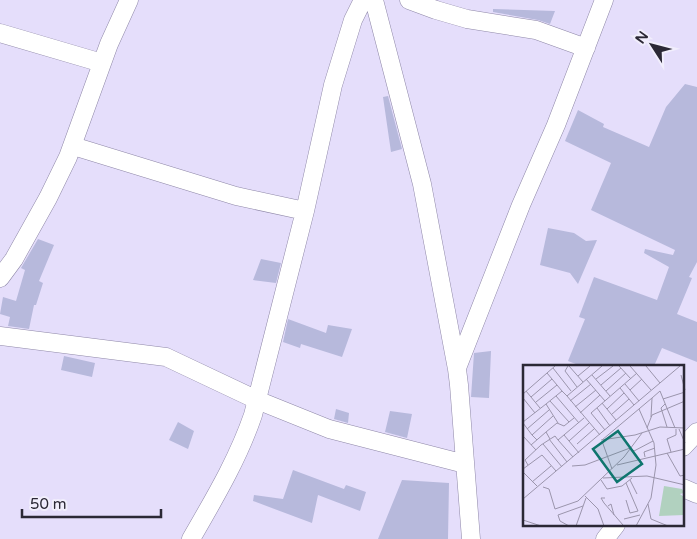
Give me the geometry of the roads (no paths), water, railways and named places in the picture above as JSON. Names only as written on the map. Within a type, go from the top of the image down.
[{"type":"street","points":[[0,278],[14,259],[48,198],[73,146],[102,63],[129,0]]},
{"type":"street","points":[[191,539],[230,469],[245,437],[257,400],[305,211],[333,84],[353,20],[365,0]]},
{"type":"street","points":[[374,0],[422,184],[457,369],[471,539]]},
{"type":"street","points":[[408,0],[467,19],[536,30],[586,48]]},
{"type":"street","points":[[457,369],[518,214],[556,125],[604,0]]},
{"type":"street","points":[[0,33],[102,63]]},
{"type":"street","points":[[73,146],[236,196],[305,211]]},
{"type":"street","points":[[0,336],[166,357],[257,400],[329,429],[465,464]]},
{"type":"street","points":[[684,446],[697,432]]},
{"type":"street","points":[[684,488],[697,494]]},
{"type":"street","points":[[605,539],[615,526]]}]
